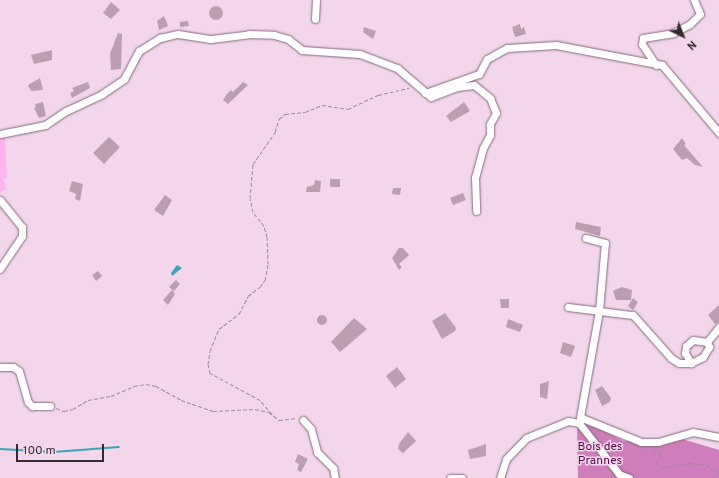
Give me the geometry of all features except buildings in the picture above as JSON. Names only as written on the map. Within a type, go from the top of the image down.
[{"type":"street","points":[[315,19],[316,0]]},
{"type":"street","points":[[656,65],[642,44],[643,38],[672,33],[690,24],[700,14],[694,0]]},
{"type":"street","points":[[0,134],[45,125],[66,111],[102,94],[124,79],[139,51],[150,42],[178,34],[212,39],[249,34],[274,35],[288,39],[302,50],[360,54],[397,68],[431,98],[457,87],[474,85],[492,100],[491,105],[496,113],[490,124],[490,135],[483,148],[475,177],[476,211]]},
{"type":"street","points":[[423,91],[479,74],[487,59],[507,48],[532,45],[556,45],[625,59],[636,58],[667,68],[719,133]]},
{"type":"street","points":[[0,200],[22,227],[22,236],[0,269]]},
{"type":"street","points":[[579,423],[599,311],[606,243],[586,238]]},
{"type":"street","points":[[568,307],[633,315],[671,358],[679,363],[691,363],[703,357],[709,347],[707,342]]},
{"type":"street","points":[[707,342],[719,327]]},
{"type":"street","points":[[691,363],[684,353],[686,346],[692,340],[707,342]]},
{"type":"street","points":[[0,367],[13,367],[20,371],[28,402],[32,406],[50,406]]},
{"type":"street","points":[[579,423],[582,418],[587,418],[629,439],[651,442],[693,432],[719,438]]},
{"type":"street","points":[[303,420],[311,429],[317,452],[333,468],[335,478]]},
{"type":"street","points":[[500,478],[506,459],[526,438],[568,421],[579,423],[619,474],[629,478]]},
{"type":"street","points":[[450,478],[462,478]]},
{"type":"path","points":[[303,420],[295,418],[279,420],[260,400],[210,373],[208,364],[219,329],[238,314],[248,296],[260,287],[265,280],[268,264],[267,237],[264,226],[253,212],[250,198],[253,164],[275,132],[279,119],[285,114],[305,112],[322,105],[348,109],[378,95],[397,90],[423,91]]},
{"type":"path","points":[[50,406],[64,411],[88,400],[111,396],[142,384],[156,386],[181,400],[213,411],[255,409],[272,414]]},
{"type":"path","points":[[651,442],[653,450],[661,453],[657,462],[661,468],[688,463],[706,465],[719,473]]},
{"type":"shaded area","points":[[5,136],[7,178],[3,178],[7,189],[0,192],[0,137]]},
{"type":"green space","name":"Bois des Prannes","points":[[589,424],[624,441],[682,439],[719,450],[719,478],[578,478],[577,429]]},
{"type":"water","points":[[177,265],[182,268],[172,276],[171,273]]},
{"type":"waterway","points":[[0,449],[54,452],[119,447]]}]
